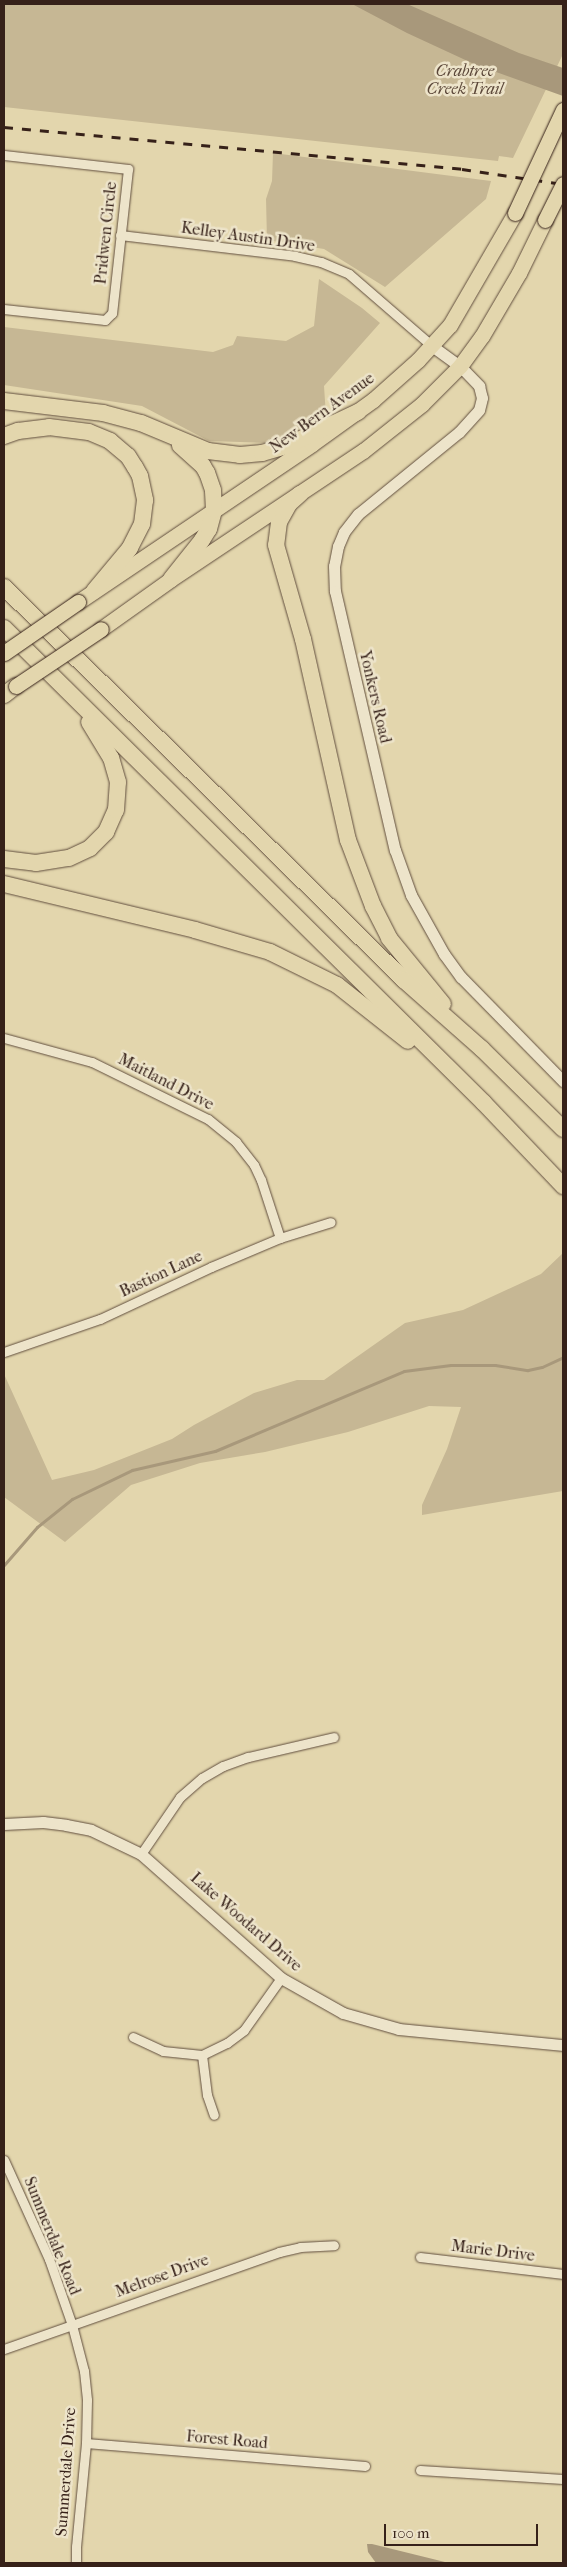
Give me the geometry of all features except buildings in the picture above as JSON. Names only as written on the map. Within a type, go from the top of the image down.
[{"type":"highway","points":[[4,401],[103,413],[141,423],[208,451],[223,454],[250,454],[286,446],[358,412]]},
{"type":"highway","points":[[4,436],[18,431],[49,427],[90,432],[110,441],[128,456],[135,467],[140,476],[145,500],[142,524],[130,548],[94,591]]},
{"type":"highway","points":[[167,434],[203,466],[213,490],[214,510],[209,529],[171,579]]},
{"type":"highway","points":[[300,494],[290,504],[279,522],[276,545],[297,618],[348,840],[373,906],[389,938],[482,1049]]},
{"type":"highway","points":[[5,587],[397,973],[482,1049],[563,1128]]},
{"type":"highway","points":[[4,628],[446,1065],[563,1186]]},
{"type":"highway","points":[[4,859],[36,863],[69,858],[82,853],[106,832],[116,810],[118,782],[112,758],[65,688]]},
{"type":"highway","points":[[4,884],[195,930],[270,952],[337,985],[409,1042],[446,1065]]},
{"type":"main road","name":"New Bern Avenue","points":[[4,653],[358,412],[432,346],[450,325],[465,302],[515,213],[563,110]]},
{"type":"main road","points":[[8,691],[101,629],[171,579],[300,494],[393,429],[422,404],[460,366],[493,320],[520,273],[563,184]]},
{"type":"street","name":"Pridwen Circle","points":[[4,155],[128,169],[112,313],[105,320],[4,309]]},
{"type":"street","name":"Kelley Austin Drive","points":[[120,235],[295,256],[321,262],[349,274],[432,346]]},
{"type":"street","name":"Yonkers Road","points":[[432,346],[460,366],[479,386],[482,398],[479,410],[458,432],[358,514],[344,532],[338,546],[334,566],[335,591],[393,842],[412,895],[439,946],[461,977],[563,1081]]},
{"type":"street","name":"Maitland Drive","points":[[4,1038],[92,1062],[208,1119],[236,1142],[254,1165],[280,1238]]},
{"type":"street","name":"Bastion Lane","points":[[4,1352],[100,1319],[211,1267],[280,1238],[331,1222]]},
{"type":"street","points":[[141,1854],[180,1797],[202,1778],[223,1766],[248,1757],[334,1737]]},
{"type":"street","name":"Lake Woodard Drive","points":[[4,1824],[43,1822],[91,1830],[141,1854],[282,1978],[326,2005],[382,2026],[432,2033],[563,2045]]},
{"type":"street","points":[[134,2037],[163,2051],[202,2055],[227,2042],[244,2030],[282,1978]]},
{"type":"street","points":[[202,2055],[207,2095],[214,2115]]},
{"type":"street","name":"Summerdale Road","points":[[4,2160],[49,2259],[72,2325]]},
{"type":"street","name":"Melrose Drive","points":[[4,2349],[279,2252],[300,2247],[334,2245]]},
{"type":"street","name":"Marie Drive","points":[[420,2258],[563,2274]]},
{"type":"street","name":"Summerdale Drive","points":[[72,2325],[84,2372],[87,2400],[86,2443],[76,2563]]},
{"type":"street","name":"Forest Road","points":[[86,2443],[365,2466]]},
{"type":"street","points":[[420,2470],[563,2479]]},
{"type":"green space","name":"Crabtree Creek Trail","points":[[4,4],[563,4],[563,54],[513,158],[499,156],[498,161],[4,107]]},
{"type":"green space","points":[[273,153],[491,181],[486,199],[385,287],[324,249],[267,240],[266,199],[272,181]]},
{"type":"green space","points":[[319,279],[362,308],[380,323],[324,386],[326,416],[268,443],[209,441],[142,406],[4,385],[4,327],[213,352],[233,345],[237,336],[286,341],[314,326]]},
{"type":"green space","points":[[563,1253],[563,1491],[422,1515],[422,1505],[447,1449],[461,1407],[429,1406],[348,1432],[265,1452],[200,1463],[131,1485],[65,1542],[4,1497],[4,1374],[52,1480],[94,1470],[172,1439],[254,1393],[297,1380],[324,1380],[405,1323],[463,1310],[541,1274]]},
{"type":"shaded area","points":[[352,4],[407,4],[519,53],[563,68],[563,96],[474,64],[407,33]]},
{"type":"shaded area","points":[[367,2544],[449,2563],[376,2563],[368,2552]]},
{"type":"waterway","points":[[4,1565],[37,1527],[72,1499],[132,1470],[215,1451],[404,1371],[451,1365],[495,1365],[528,1370],[542,1367],[563,1357]]},
{"type":"railway","points":[[4,127],[462,169],[563,184]]}]
